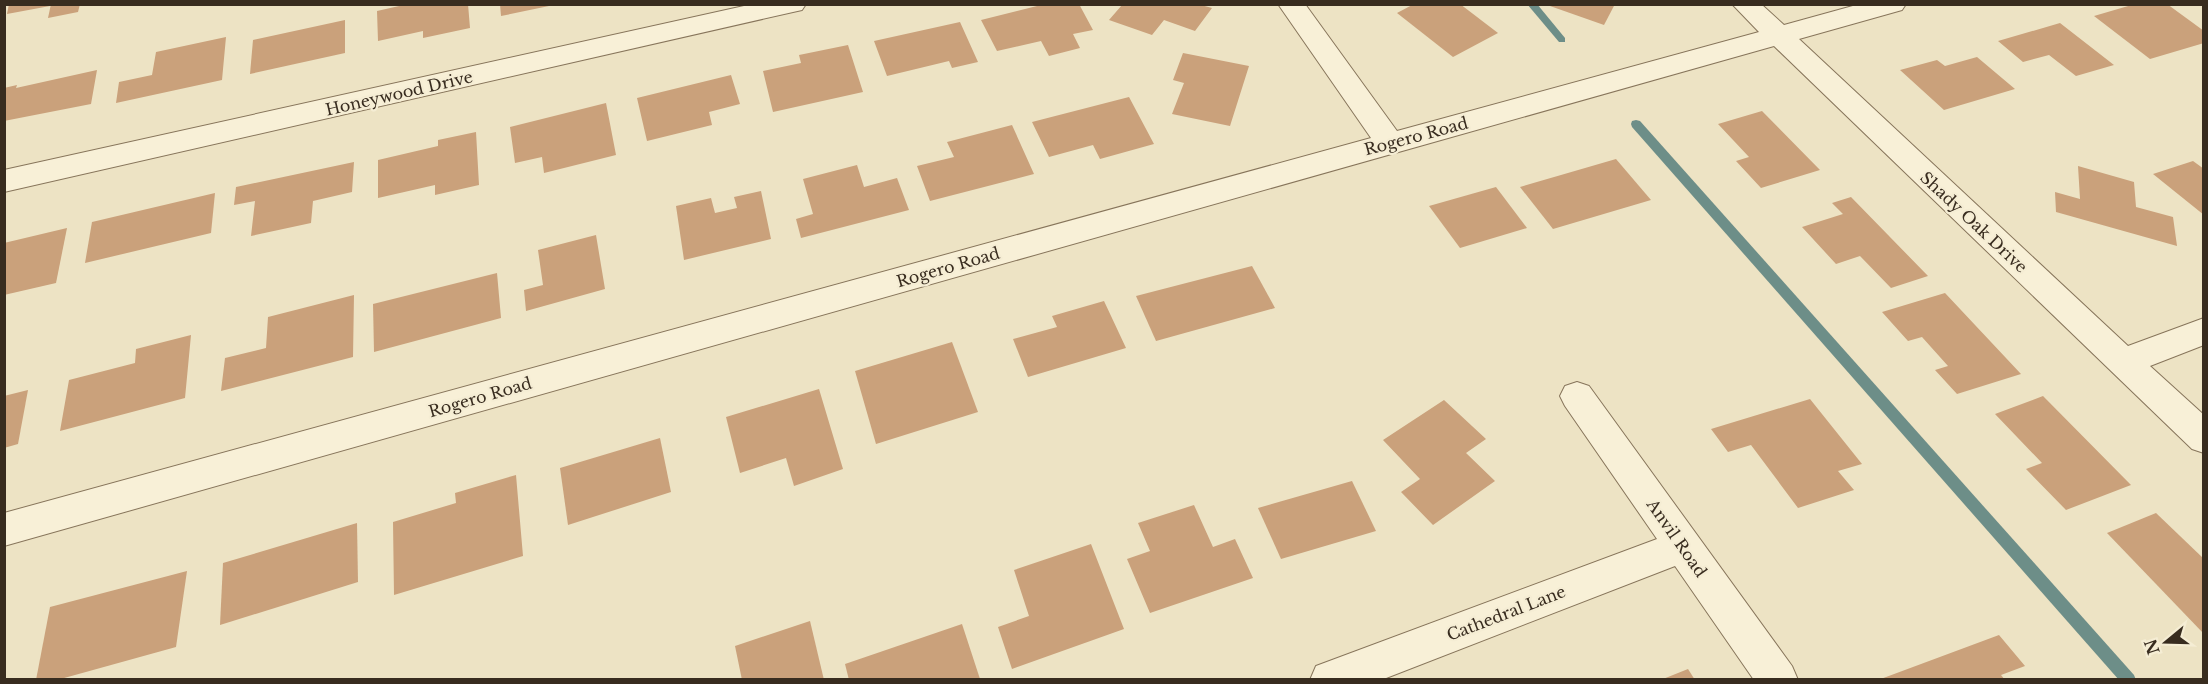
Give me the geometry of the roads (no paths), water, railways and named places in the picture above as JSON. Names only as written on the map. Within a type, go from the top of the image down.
[{"type":"street","name":"Honeywood Drive","points":[[4,181],[793,4]]},
{"type":"street","points":[[1291,4],[1390,143]]},
{"type":"street","name":"Shady Oak Drive","points":[[1745,4],[2204,438]]},
{"type":"street","name":"Rogero Road","points":[[4,530],[1893,4]]},
{"type":"street","points":[[2122,362],[2204,332]]},
{"type":"street","name":"Anvil Road","points":[[1577,396],[1778,680]]},
{"type":"street","name":"Cathedral Lane","points":[[1330,680],[1682,546]]},
{"type":"waterway","points":[[1531,4],[1562,40]]},
{"type":"waterway","points":[[1636,124],[2129,680]]}]
